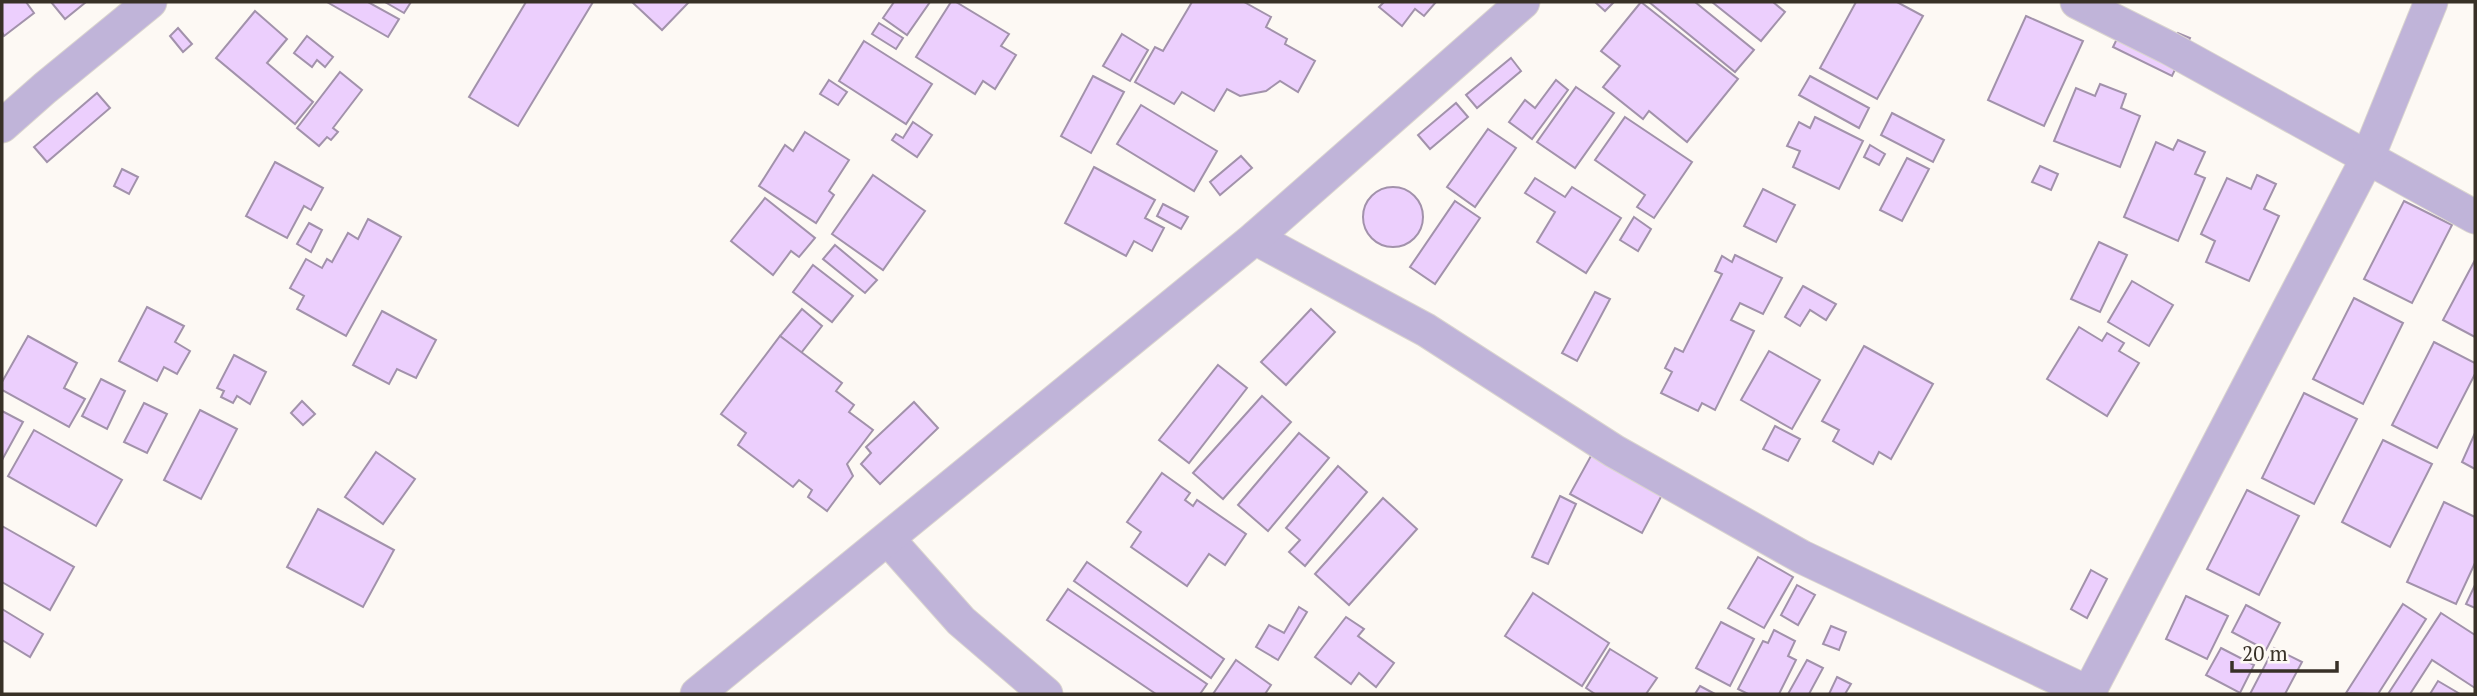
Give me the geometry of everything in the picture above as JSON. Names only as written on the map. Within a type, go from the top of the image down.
[{"type":"street","points":[[2,126],[150,2]]},
{"type":"street","points":[[697,694],[1255,238],[1523,2]]},
{"type":"street","points":[[2077,2],[2169,48],[2475,217]]},
{"type":"street","points":[[1255,238],[1426,330],[1614,451],[1802,558],[2089,694],[2368,157],[2431,2]]},
{"type":"street","points":[[888,539],[961,621],[1046,694]]},
{"type":"building","points":[[2,2],[26,2],[34,13],[4,36],[2,32]]},
{"type":"building","points":[[51,2],[86,2],[65,19]]},
{"type":"building","points":[[327,2],[368,2],[399,19],[388,37]]},
{"type":"building","points":[[385,2],[411,2],[404,13]]},
{"type":"building","points":[[526,2],[593,2],[518,126],[469,97]]},
{"type":"building","points":[[632,2],[689,2],[662,30]]},
{"type":"building","points":[[894,2],[930,2],[907,35],[883,18]]},
{"type":"building","points":[[951,2],[956,2],[1009,34],[1001,46],[1016,55],[995,89],[983,81],[975,94],[916,57]]},
{"type":"building","points":[[1192,2],[1244,2],[1271,17],[1266,27],[1287,39],[1285,44],[1315,61],[1298,92],[1280,81],[1266,91],[1240,96],[1227,89],[1214,111],[1182,92],[1174,104],[1135,82],[1155,47],[1163,51]]},
{"type":"building","points":[[1384,2],[1436,2],[1424,16],[1415,9],[1402,26],[1379,7]]},
{"type":"building","points":[[1595,2],[1614,2],[1605,11]]},
{"type":"building","points":[[1641,2],[1738,79],[1687,142],[1649,111],[1643,119],[1603,87],[1620,66],[1601,51]]},
{"type":"building","points":[[1649,2],[1695,2],[1754,50],[1735,72]]},
{"type":"building","points":[[1712,2],[1773,2],[1785,12],[1761,41]]},
{"type":"building","points":[[1856,2],[1897,2],[1923,16],[1877,99],[1820,68]]},
{"type":"building","points":[[255,11],[287,39],[267,63],[313,102],[295,124],[216,58]]},
{"type":"building","points":[[2026,16],[2083,41],[2044,126],[1988,100]]},
{"type":"building","points":[[2127,18],[2175,41],[2178,33],[2190,38],[2172,76],[2113,47]]},
{"type":"building","points":[[879,23],[903,38],[896,49],[872,34]]},
{"type":"building","points":[[178,28],[192,44],[183,52],[170,36]]},
{"type":"building","points":[[1122,34],[1148,50],[1130,81],[1103,66]]},
{"type":"building","points":[[307,36],[333,57],[325,67],[317,60],[312,67],[294,53]]},
{"type":"building","points":[[864,41],[932,84],[906,124],[839,81]]},
{"type":"building","points":[[1511,58],[1521,71],[1477,108],[1466,95]]},
{"type":"building","points":[[340,72],[362,90],[333,128],[338,132],[331,140],[327,137],[319,146],[297,128]]},
{"type":"building","points":[[1093,76],[1124,92],[1091,153],[1061,136]]},
{"type":"building","points":[[1810,76],[1869,108],[1859,128],[1799,95]]},
{"type":"building","points":[[829,80],[847,92],[838,105],[820,94]]},
{"type":"building","points":[[1556,80],[1568,90],[1532,139],[1509,122],[1525,100],[1535,108]]},
{"type":"building","points":[[2100,84],[2126,94],[2121,108],[2140,116],[2120,167],[2054,141],[2076,88],[2095,96]]},
{"type":"building","points":[[1576,87],[1614,113],[1575,168],[1537,142]]},
{"type":"building","points":[[97,93],[110,108],[47,162],[34,147]]},
{"type":"building","points":[[1456,103],[1468,117],[1430,149],[1418,135]]},
{"type":"building","points":[[1141,105],[1217,151],[1194,191],[1117,144]]},
{"type":"building","points":[[1892,113],[1944,140],[1933,162],[1881,135]]},
{"type":"building","points":[[1625,117],[1692,162],[1654,218],[1637,207],[1645,195],[1595,160]]},
{"type":"building","points":[[1815,117],[1863,141],[1839,189],[1793,167],[1800,151],[1787,146],[1799,122],[1810,128]]},
{"type":"building","points":[[913,122],[932,135],[917,157],[892,140],[896,134],[903,138]]},
{"type":"building","points":[[1488,129],[1516,148],[1475,207],[1447,187]]},
{"type":"building","points":[[805,132],[849,160],[829,191],[834,195],[816,223],[759,186],[785,145],[793,151]]},
{"type":"building","points":[[2178,140],[2205,152],[2195,174],[2205,178],[2178,241],[2124,217],[2156,142],[2173,150]]},
{"type":"building","points":[[1870,145],[1885,154],[1879,165],[1864,157]]},
{"type":"building","points":[[1241,156],[1252,168],[1220,195],[1210,182]]},
{"type":"building","points":[[1907,158],[1929,169],[1902,221],[1880,210]]},
{"type":"building","points":[[275,162],[323,188],[311,210],[304,206],[287,238],[246,216]]},
{"type":"building","points":[[2040,166],[2058,174],[2051,190],[2032,182]]},
{"type":"building","points":[[1094,167],[1155,200],[1145,218],[1164,228],[1152,251],[1134,241],[1126,256],[1065,223]]},
{"type":"building","points":[[122,169],[138,177],[129,194],[114,186]]},
{"type":"building","points":[[873,175],[925,211],[883,270],[832,234]]},
{"type":"building","points":[[2257,175],[2276,184],[2264,209],[2279,216],[2249,281],[2206,262],[2215,241],[2201,234],[2227,178],[2251,189]]},
{"type":"building","points":[[1535,178],[1565,197],[1572,187],[1621,218],[1586,273],[1537,242],[1555,212],[1525,193]]},
{"type":"building","points":[[1387,187],[1399,187],[1418,200],[1423,217],[1421,229],[1410,242],[1399,247],[1387,247],[1368,234],[1363,223],[1363,211],[1376,192]]},
{"type":"building","points":[[1763,189],[1795,205],[1776,242],[1744,226]]},
{"type":"building","points":[[765,198],[815,238],[799,257],[791,251],[773,275],[731,241]]},
{"type":"building","points":[[1455,201],[1480,218],[1435,284],[1410,267]]},
{"type":"building","points":[[2404,201],[2452,225],[2412,303],[2364,279]]},
{"type":"building","points":[[1163,204],[1188,217],[1181,229],[1157,216]]},
{"type":"building","points":[[1634,217],[1651,229],[1638,251],[1620,240]]},
{"type":"building","points":[[368,219],[401,237],[346,336],[297,309],[304,296],[290,288],[306,259],[322,268],[327,259],[332,262],[348,233],[358,239]]},
{"type":"building","points":[[309,223],[322,230],[311,252],[297,244]]},
{"type":"building","points":[[2099,242],[2127,255],[2100,312],[2071,299]]},
{"type":"building","points":[[835,245],[877,280],[865,293],[823,259]]},
{"type":"building","points":[[1735,255],[1782,278],[1763,314],[1740,303],[1731,320],[1754,331],[1715,410],[1702,403],[1698,411],[1661,393],[1672,372],[1665,368],[1675,348],[1683,352],[1722,274],[1715,271],[1722,256],[1732,262]]},
{"type":"building","points":[[2475,260],[2475,337],[2443,320]]},
{"type":"building","points":[[813,265],[853,296],[832,322],[793,292]]},
{"type":"building","points":[[2132,281],[2173,305],[2149,346],[2108,322]]},
{"type":"building","points":[[1803,286],[1836,304],[1826,320],[1810,310],[1800,326],[1785,317]]},
{"type":"building","points":[[1595,292],[1610,299],[1577,361],[1562,353]]},
{"type":"building","points":[[2354,298],[2403,323],[2363,404],[2313,379]]},
{"type":"building","points":[[147,307],[184,326],[175,342],[190,351],[177,374],[164,367],[157,381],[119,361]]},
{"type":"building","points":[[802,309],[822,326],[801,353],[780,336]]},
{"type":"building","points":[[1311,309],[1335,332],[1286,385],[1261,362]]},
{"type":"building","points":[[382,311],[436,340],[416,378],[397,369],[389,384],[353,365]]},
{"type":"building","points":[[2079,327],[2102,341],[2107,333],[2124,343],[2119,351],[2139,363],[2107,416],[2047,379]]},
{"type":"building","points":[[28,336],[77,363],[64,388],[85,399],[69,427],[2,390],[2,382]]},
{"type":"building","points":[[780,336],[842,383],[836,391],[854,405],[849,412],[873,430],[847,464],[853,476],[827,511],[808,497],[812,490],[799,480],[793,487],[738,445],[746,433],[721,414]]},
{"type":"building","points":[[2434,342],[2475,363],[2475,374],[2437,448],[2392,425]]},
{"type":"building","points":[[1864,346],[1933,384],[1891,459],[1879,452],[1873,464],[1833,441],[1839,430],[1822,421]]},
{"type":"building","points":[[1769,351],[1820,380],[1792,429],[1741,400]]},
{"type":"building","points":[[234,355],[266,372],[250,404],[237,396],[233,403],[221,397],[224,391],[217,388]]},
{"type":"building","points":[[1218,365],[1247,388],[1189,463],[1159,440]]},
{"type":"building","points":[[101,379],[125,391],[107,429],[82,416]]},
{"type":"building","points":[[2304,393],[2357,419],[2314,504],[2262,478]]},
{"type":"building","points":[[1262,396],[1291,422],[1223,499],[1193,473]]},
{"type":"building","points":[[302,401],[315,414],[303,425],[291,413]]},
{"type":"building","points":[[914,402],[938,428],[880,484],[861,464],[871,453],[866,447]]},
{"type":"building","points":[[144,403],[167,414],[147,453],[124,442]]},
{"type":"building","points":[[200,410],[237,429],[201,499],[164,480]]},
{"type":"building","points":[[2,411],[23,422],[2,460]]},
{"type":"building","points":[[1775,426],[1800,439],[1788,461],[1763,449]]},
{"type":"building","points":[[34,430],[122,480],[96,526],[8,476]]},
{"type":"building","points":[[1299,433],[1329,458],[1268,531],[1238,505]]},
{"type":"building","points":[[2475,433],[2475,469],[2462,462]]},
{"type":"building","points":[[2383,440],[2432,464],[2390,547],[2342,522]]},
{"type":"building","points":[[376,452],[415,479],[383,524],[345,497]]},
{"type":"building","points":[[1592,454],[1663,493],[1642,533],[1570,494]]},
{"type":"building","points":[[1338,466],[1367,492],[1305,566],[1289,552],[1300,540],[1286,528]]},
{"type":"building","points":[[1162,473],[1190,493],[1185,500],[1193,506],[1197,500],[1246,534],[1225,565],[1209,554],[1187,586],[1131,547],[1141,532],[1127,522]]},
{"type":"building","points":[[2247,490],[2299,516],[2259,595],[2207,569]]},
{"type":"building","points":[[1560,496],[1576,504],[1548,564],[1532,557]]},
{"type":"building","points":[[1383,498],[1417,529],[1349,605],[1315,574]]},
{"type":"building","points":[[2444,502],[2475,517],[2475,563],[2456,604],[2407,582]]},
{"type":"building","points":[[318,509],[394,550],[363,607],[287,567]]},
{"type":"building","points":[[2,526],[74,567],[50,610],[2,582]]},
{"type":"building","points":[[1758,557],[1793,577],[1764,628],[1728,608]]},
{"type":"building","points":[[1087,562],[1224,659],[1211,678],[1074,581]]},
{"type":"building","points":[[2091,570],[2107,579],[2087,618],[2071,609]]},
{"type":"building","points":[[1797,585],[1815,595],[1798,625],[1781,615]]},
{"type":"building","points":[[2475,585],[2475,608],[2466,604]]},
{"type":"building","points":[[1068,589],[1207,684],[1200,694],[1156,694],[1047,620]]},
{"type":"building","points":[[1533,593],[1609,643],[1582,686],[1505,636]]},
{"type":"building","points":[[2186,596],[2228,616],[2207,659],[2166,639]]},
{"type":"building","points":[[2403,604],[2426,619],[2378,694],[2346,693]]},
{"type":"building","points":[[2246,605],[2280,623],[2266,650],[2232,632]]},
{"type":"building","points":[[1299,607],[1307,612],[1278,660],[1256,647],[1269,625],[1284,633]]},
{"type":"building","points":[[2,609],[43,634],[30,657],[2,640]]},
{"type":"building","points":[[2441,613],[2475,635],[2475,688],[2432,660],[2410,694],[2388,694]]},
{"type":"building","points":[[1346,617],[1364,629],[1358,636],[1394,663],[1376,687],[1359,673],[1351,684],[1315,657]]},
{"type":"building","points":[[1721,622],[1754,639],[1730,686],[1696,668]]},
{"type":"building","points":[[1831,626],[1846,632],[1839,650],[1823,644]]},
{"type":"building","points":[[1774,630],[1795,641],[1788,656],[1796,660],[1779,694],[1748,694],[1738,689],[1763,641],[1768,643]]},
{"type":"building","points":[[2221,648],[2254,665],[2240,693],[2206,675]]},
{"type":"building","points":[[2274,648],[2302,662],[2285,694],[2250,694]]},
{"type":"building","points":[[1610,649],[1657,678],[1646,694],[1595,694],[1586,688]]},
{"type":"building","points":[[1236,660],[1271,685],[1265,694],[1213,694]]},
{"type":"building","points":[[1807,660],[1823,668],[1809,694],[1788,694]]},
{"type":"building","points":[[1837,677],[1851,684],[1845,694],[1829,694]]},
{"type":"building","points":[[2438,681],[2460,694],[2430,694]]},
{"type":"building","points":[[1700,686],[1715,694],[1695,694]]}]
